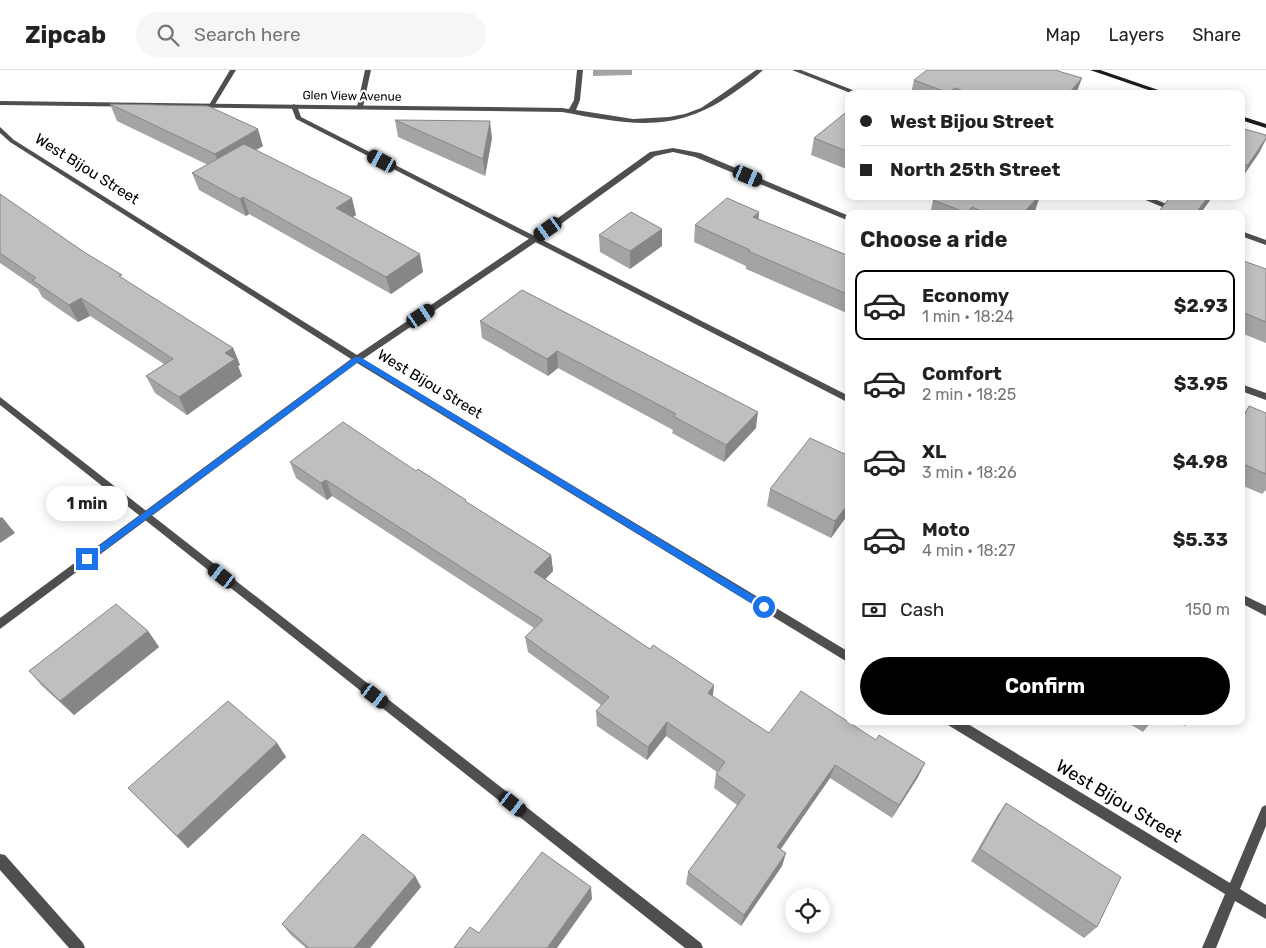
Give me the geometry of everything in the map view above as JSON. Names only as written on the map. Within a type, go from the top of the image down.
[{"type":"main road","points":[[1094,70],[1155,90]]},
{"type":"main road","points":[[1245,119],[1266,126]]},
{"type":"street","points":[[212,105],[233,70]]},
{"type":"street","points":[[360,107],[368,70]]},
{"type":"street","points":[[572,111],[577,100],[580,70]]},
{"type":"street","name":"Glen View Avenue","points":[[0,103],[572,111],[634,120],[668,119],[702,110],[760,70]]},
{"type":"street","points":[[796,70],[849,90]]},
{"type":"street","points":[[294,106],[298,118],[533,240],[845,398]]},
{"type":"street","name":"West Bijou Street","points":[[0,129],[12,141],[357,359],[845,656]]},
{"type":"street","points":[[0,624],[357,359],[533,240],[652,154],[674,150],[697,155],[845,217]]},
{"type":"street","points":[[1150,200],[1177,210]]},
{"type":"street","points":[[1245,235],[1266,243]]},
{"type":"street","points":[[1245,389],[1266,397]]},
{"type":"street","points":[[0,400],[696,948]]},
{"type":"street","points":[[1245,600],[1266,611]]},
{"type":"street","name":"West Bijou Street","points":[[959,725],[1266,912]]},
{"type":"street","points":[[1209,948],[1266,811]]},
{"type":"street","points":[[0,860],[78,948]]},
{"type":"building","points":[[927,70],[1058,70],[1082,78],[1072,90],[961,90],[955,88],[953,90],[941,90],[914,80]]},
{"type":"building","points":[[110,104],[208,106],[258,129],[215,154]]},
{"type":"building","points":[[845,113],[845,150],[814,138]]},
{"type":"building","points":[[395,120],[490,121],[483,159]]},
{"type":"building","points":[[1245,129],[1266,135],[1266,138],[1248,165],[1245,164]]},
{"type":"building","points":[[244,144],[352,198],[336,208],[420,254],[386,277],[243,197],[240,199],[192,173]]},
{"type":"building","points":[[0,194],[84,252],[122,275],[119,276],[233,348],[225,353],[235,359],[179,397],[146,376],[173,359],[81,298],[69,305],[32,280],[36,278],[0,253]]},
{"type":"building","points":[[727,198],[759,212],[753,217],[845,254],[845,293],[748,251],[750,250],[695,225]]},
{"type":"building","points":[[933,200],[1035,200],[1026,210],[979,210],[972,207],[970,210],[959,210]]},
{"type":"building","points":[[1168,200],[1206,200],[1198,210],[1160,210]]},
{"type":"building","points":[[631,212],[662,229],[630,251],[599,235]]},
{"type":"building","points":[[1245,261],[1266,269],[1266,322],[1245,314]]},
{"type":"building","points":[[522,290],[758,412],[726,445],[673,416],[676,414],[557,351],[547,359],[480,321]]},
{"type":"building","points":[[1249,406],[1266,413],[1266,474],[1245,465],[1245,414]]},
{"type":"building","points":[[343,422],[416,471],[418,469],[551,555],[534,572],[650,649],[653,645],[714,685],[708,693],[769,733],[801,691],[845,720],[845,725],[853,725],[876,740],[879,735],[925,763],[899,805],[835,765],[777,847],[786,853],[744,915],[688,872],[745,795],[716,774],[725,762],[667,722],[648,747],[596,711],[609,697],[525,637],[543,620],[326,480],[321,483],[290,462]]},
{"type":"building","points":[[810,438],[845,454],[845,508],[835,521],[770,489]]},
{"type":"building","points":[[116,604],[148,631],[60,701],[29,671]]},
{"type":"building","points":[[228,701],[277,743],[177,836],[128,788]]},
{"type":"building","points":[[1006,803],[1121,877],[1097,927],[980,849]]},
{"type":"building","points":[[363,834],[415,876],[354,948],[309,948],[282,924]]},
{"type":"building","points":[[542,852],[591,887],[547,948],[454,948],[470,927],[479,933]]},
{"type":"route","points":[[87,559],[357,359],[764,607]]}]
